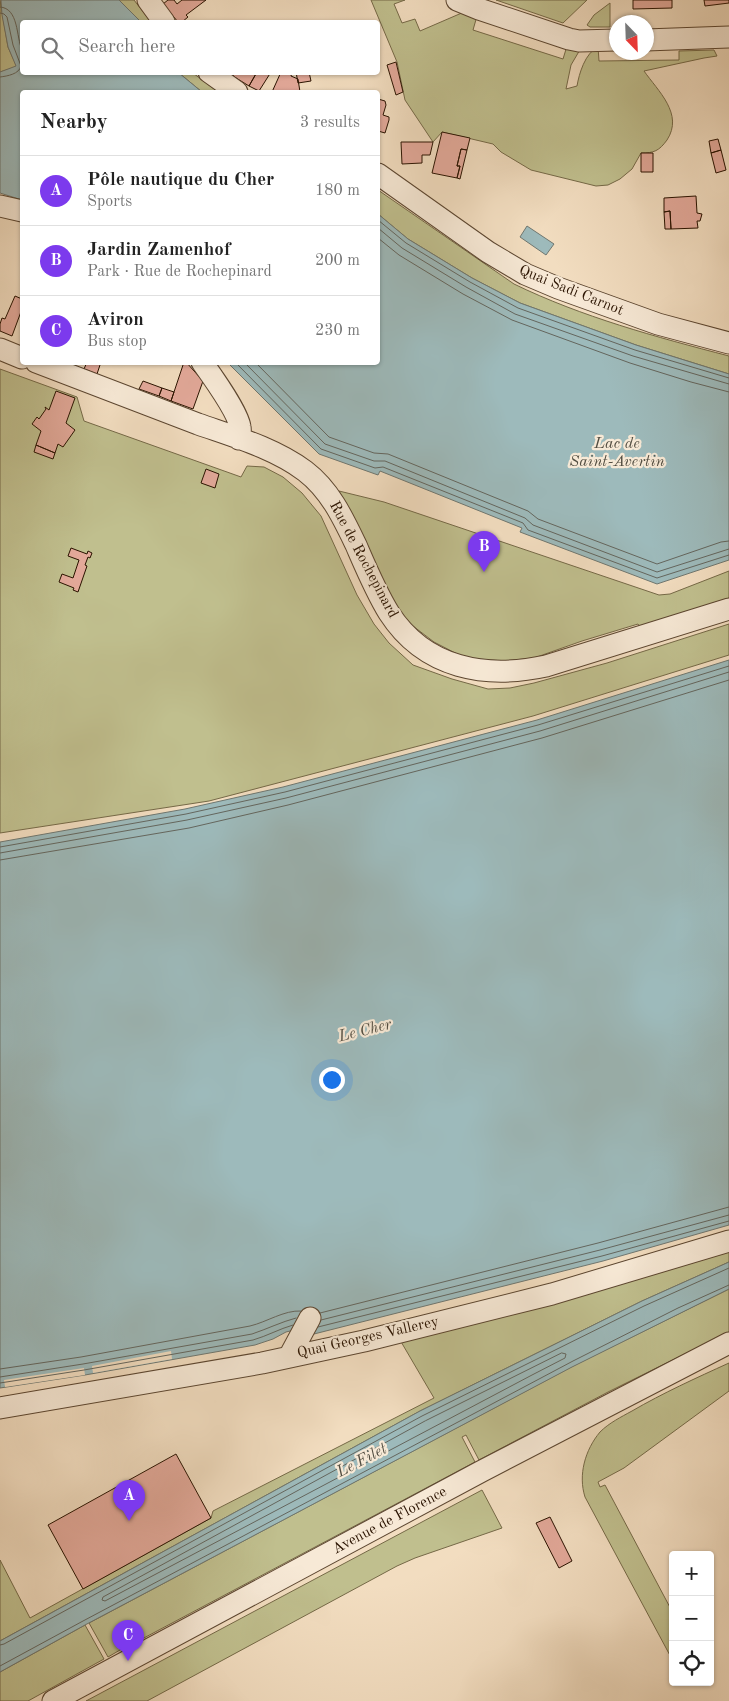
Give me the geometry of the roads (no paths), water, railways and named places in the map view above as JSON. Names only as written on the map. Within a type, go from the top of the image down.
[{"type":"street","points":[[148,0],[163,20]]},
{"type":"street","points":[[457,0],[569,39],[579,41],[609,40]]},
{"type":"street","points":[[654,40],[729,37]]},
{"type":"street","points":[[213,75],[234,90]]},
{"type":"street","name":"Quai Sadi Carnot","points":[[380,175],[488,252],[526,274],[558,288],[658,324],[729,342]]},
{"type":"street","points":[[0,206],[20,211]]},
{"type":"street","points":[[0,349],[20,357]]},
{"type":"street","name":"Rue de Rochepinard","points":[[44,365],[270,451],[290,461],[316,480],[337,506],[389,613],[400,627],[414,641],[443,660],[456,665],[481,671],[524,671],[546,666],[729,608]]},
{"type":"street","points":[[204,365],[239,423],[241,428],[239,439]]},
{"type":"street","name":"Quai Georges Vallerey","points":[[0,1408],[138,1386],[364,1341],[552,1294],[729,1241]]},
{"type":"street","points":[[289,1357],[310,1318]]},
{"type":"street","name":"Avenue de Florence","points":[[53,1701],[482,1471],[729,1343]]},
{"type":"water","points":[[1,0],[119,0],[139,20],[20,20],[20,75],[181,75],[200,90],[20,90],[20,199],[0,193],[0,72],[16,66],[8,47]]},
{"type":"water","name":"Lac de Saint-Avertin","points":[[380,216],[408,239],[472,278],[520,303],[636,345],[729,374],[729,560],[657,584],[520,532],[522,528],[380,471],[378,475],[319,454],[230,365],[380,365]]},
{"type":"water","points":[[527,226],[554,244],[546,255],[520,237]]},
{"type":"water","name":"Le Cher","points":[[729,660],[729,1225],[603,1261],[310,1335],[298,1329],[255,1345],[0,1388],[0,842],[185,809],[283,787],[537,720]]},
{"type":"water","name":"Le Filet","points":[[729,1262],[729,1289],[572,1367],[0,1672],[0,1641],[420,1411],[642,1301]]},
{"type":"place","name":"Jardin Zamenhof","points":[[484,572]]},
{"type":"place","name":"Pôle nautique du Cher","points":[[129,1521]]},
{"type":"place","name":"Aviron","points":[[128,1661]]}]
